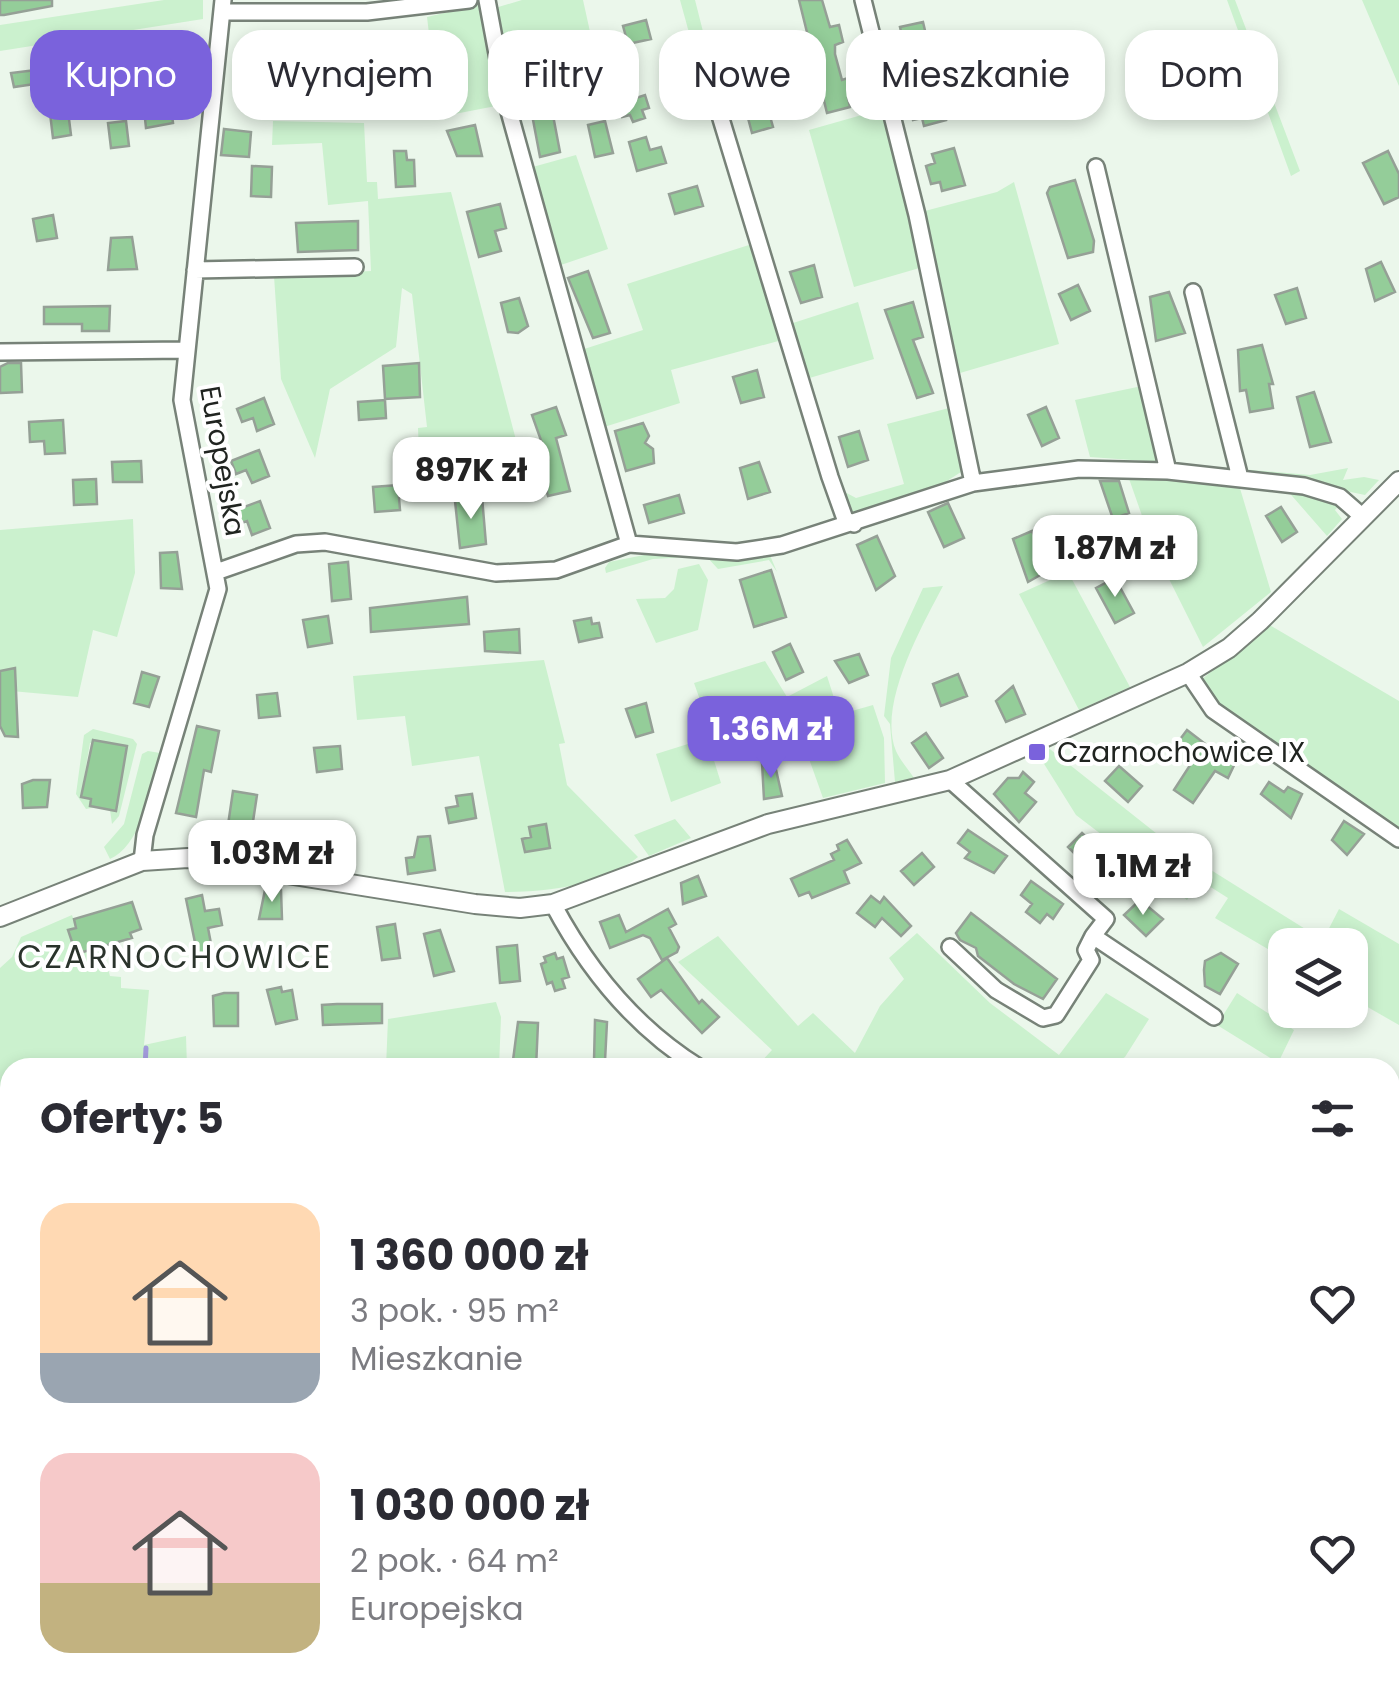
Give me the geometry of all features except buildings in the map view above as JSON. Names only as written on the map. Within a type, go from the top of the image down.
[{"type":"street","points":[[223,6],[367,12],[469,0]]},
{"type":"street","points":[[486,0],[504,97],[629,544]]},
{"type":"street","points":[[864,0],[917,215],[974,483]]},
{"type":"street","name":"Europejska","points":[[142,861],[145,834],[213,612],[216,572],[185,423],[186,350],[223,6]]},
{"type":"street","points":[[721,120],[834,489],[845,519],[854,524]]},
{"type":"street","points":[[1096,167],[1168,471]]},
{"type":"street","points":[[195,270],[355,267]]},
{"type":"street","points":[[1194,292],[1240,478]]},
{"type":"street","points":[[0,352],[186,350]]},
{"type":"street","points":[[216,572],[296,544],[325,542],[496,572],[556,570],[629,544],[737,552],[782,545],[974,483],[1078,469],[1168,471],[1324,490],[1347,501],[1364,517]]},
{"type":"street","points":[[0,917],[142,861],[188,858],[476,904],[520,908],[553,904],[768,824],[950,780],[1188,673],[1229,648],[1399,481]]},
{"type":"street","points":[[1188,673],[1196,690],[1226,720],[1399,839]]},
{"type":"street","points":[[950,780],[1106,919],[1086,950],[1091,960],[1056,1015],[1043,1018],[996,990],[950,947]]},
{"type":"street","points":[[553,904],[605,985],[650,1032],[686,1058]]},
{"type":"street","points":[[1093,936],[1214,1017]]},
{"type":"green space","points":[[164,0],[203,0],[203,19],[133,30],[30,30],[30,46],[0,51],[0,25]]},
{"type":"green space","points":[[522,0],[583,0],[590,30],[499,30],[495,8]]},
{"type":"green space","points":[[680,0],[695,0],[703,30],[688,30]]},
{"type":"green space","points":[[1227,0],[1235,0],[1246,30],[1238,30]]},
{"type":"green space","points":[[1362,0],[1399,0],[1399,86]]},
{"type":"green space","points":[[478,5],[488,48],[488,108],[468,111],[468,30],[429,30],[427,17]]},
{"type":"green space","points":[[1278,113],[1300,171],[1291,176],[1271,120],[1278,120]]},
{"type":"green space","points":[[846,120],[886,120],[923,267],[854,287],[809,130]]},
{"type":"green space","points":[[273,121],[364,123],[367,182],[377,182],[378,199],[451,192],[527,482],[436,492],[434,481],[420,481],[418,428],[427,427],[412,294],[402,288],[396,347],[330,389],[315,458],[281,379],[274,276],[371,271],[368,201],[328,205],[322,143],[272,145]]},
{"type":"green space","points":[[576,155],[608,249],[555,267],[529,168]]},
{"type":"green space","points":[[1014,182],[1059,344],[960,373],[921,212],[997,192]]},
{"type":"green space","points":[[752,244],[782,340],[671,370],[680,403],[601,428],[578,351],[643,330],[627,284]]},
{"type":"green space","points":[[858,302],[874,359],[806,379],[790,324]]},
{"type":"green space","points":[[1142,386],[1159,462],[1090,457],[1075,400]]},
{"type":"green space","points":[[953,407],[964,470],[944,483],[856,514],[847,510],[839,489],[856,498],[904,484],[887,424]]},
{"type":"green space","points":[[1348,468],[1343,480],[1379,480],[1365,495],[1241,469],[1310,475]]},
{"type":"green space","points":[[1127,473],[1239,485],[1271,592],[1203,647],[1153,547]]},
{"type":"green space","points":[[1286,489],[1339,505],[1335,510],[1342,519],[1327,536]]},
{"type":"green space","points":[[133,519],[135,573],[117,637],[93,630],[78,697],[0,690],[0,530]]},
{"type":"green space","points":[[769,553],[777,572],[769,560],[718,569],[706,556],[653,559],[606,573],[605,568],[609,562],[649,554]]},
{"type":"green space","points":[[699,564],[708,580],[698,630],[656,643],[636,599],[665,598],[674,589],[678,569]]},
{"type":"green space","points":[[1068,572],[1130,687],[1079,710],[1019,594]]},
{"type":"green space","points":[[943,586],[897,689],[892,732],[896,751],[914,778],[895,782],[890,724],[884,716],[891,658],[923,588]]},
{"type":"green space","points":[[1268,624],[1399,701],[1399,834],[1213,708],[1201,680]]},
{"type":"green space","points":[[544,660],[565,743],[559,744],[567,785],[638,857],[609,874],[575,885],[505,892],[479,756],[412,766],[405,716],[357,720],[353,676]]},
{"type":"green space","points":[[765,661],[787,697],[709,725],[694,683]]},
{"type":"green space","points":[[827,676],[835,701],[845,713],[873,705],[884,738],[885,783],[823,798],[787,697]]},
{"type":"green space","points":[[93,729],[133,739],[137,744],[119,816],[112,824],[110,810],[116,810],[126,746],[90,743],[81,796],[91,799],[96,807],[86,809],[76,794],[84,735]]},
{"type":"green space","points":[[707,738],[721,783],[671,802],[656,754]]},
{"type":"green space","points":[[1046,746],[1171,845],[1304,928],[1268,928],[1268,949],[1215,918],[1228,898],[1201,881],[1187,900],[1076,815],[1036,751]]},
{"type":"green space","points":[[160,753],[144,814],[130,842],[110,859],[104,847],[124,824],[142,754]]},
{"type":"green space","points":[[675,819],[691,838],[649,856],[634,835]]},
{"type":"green space","points":[[1339,909],[1399,944],[1399,1025],[1368,1007],[1368,928],[1329,928]]},
{"type":"green space","points":[[72,915],[76,927],[69,930],[76,954],[102,947],[110,976],[121,977],[121,988],[149,990],[144,1045],[186,1036],[187,1058],[0,1058],[0,968],[12,957],[21,937]]},
{"type":"green space","points":[[917,933],[990,1003],[1059,1055],[1106,993],[1149,1019],[1124,1058],[764,1058],[772,1050],[678,962],[718,936],[798,1026],[813,1013],[855,1053],[880,1006],[904,979],[889,958]]},
{"type":"green space","points":[[1237,993],[1268,1013],[1268,1028],[1294,1030],[1280,1058],[1270,1058],[1217,1025]]},
{"type":"green space","points":[[496,1002],[501,1017],[499,1058],[386,1058],[388,1019]]},
{"type":"waterway","points":[[146,1048],[146,1058]]},
{"type":"place","name":"Czarnochowice IX","points":[[1037,752]]},
{"type":"district","name":"CZARNOCHOWICE","points":[[175,957]]}]
